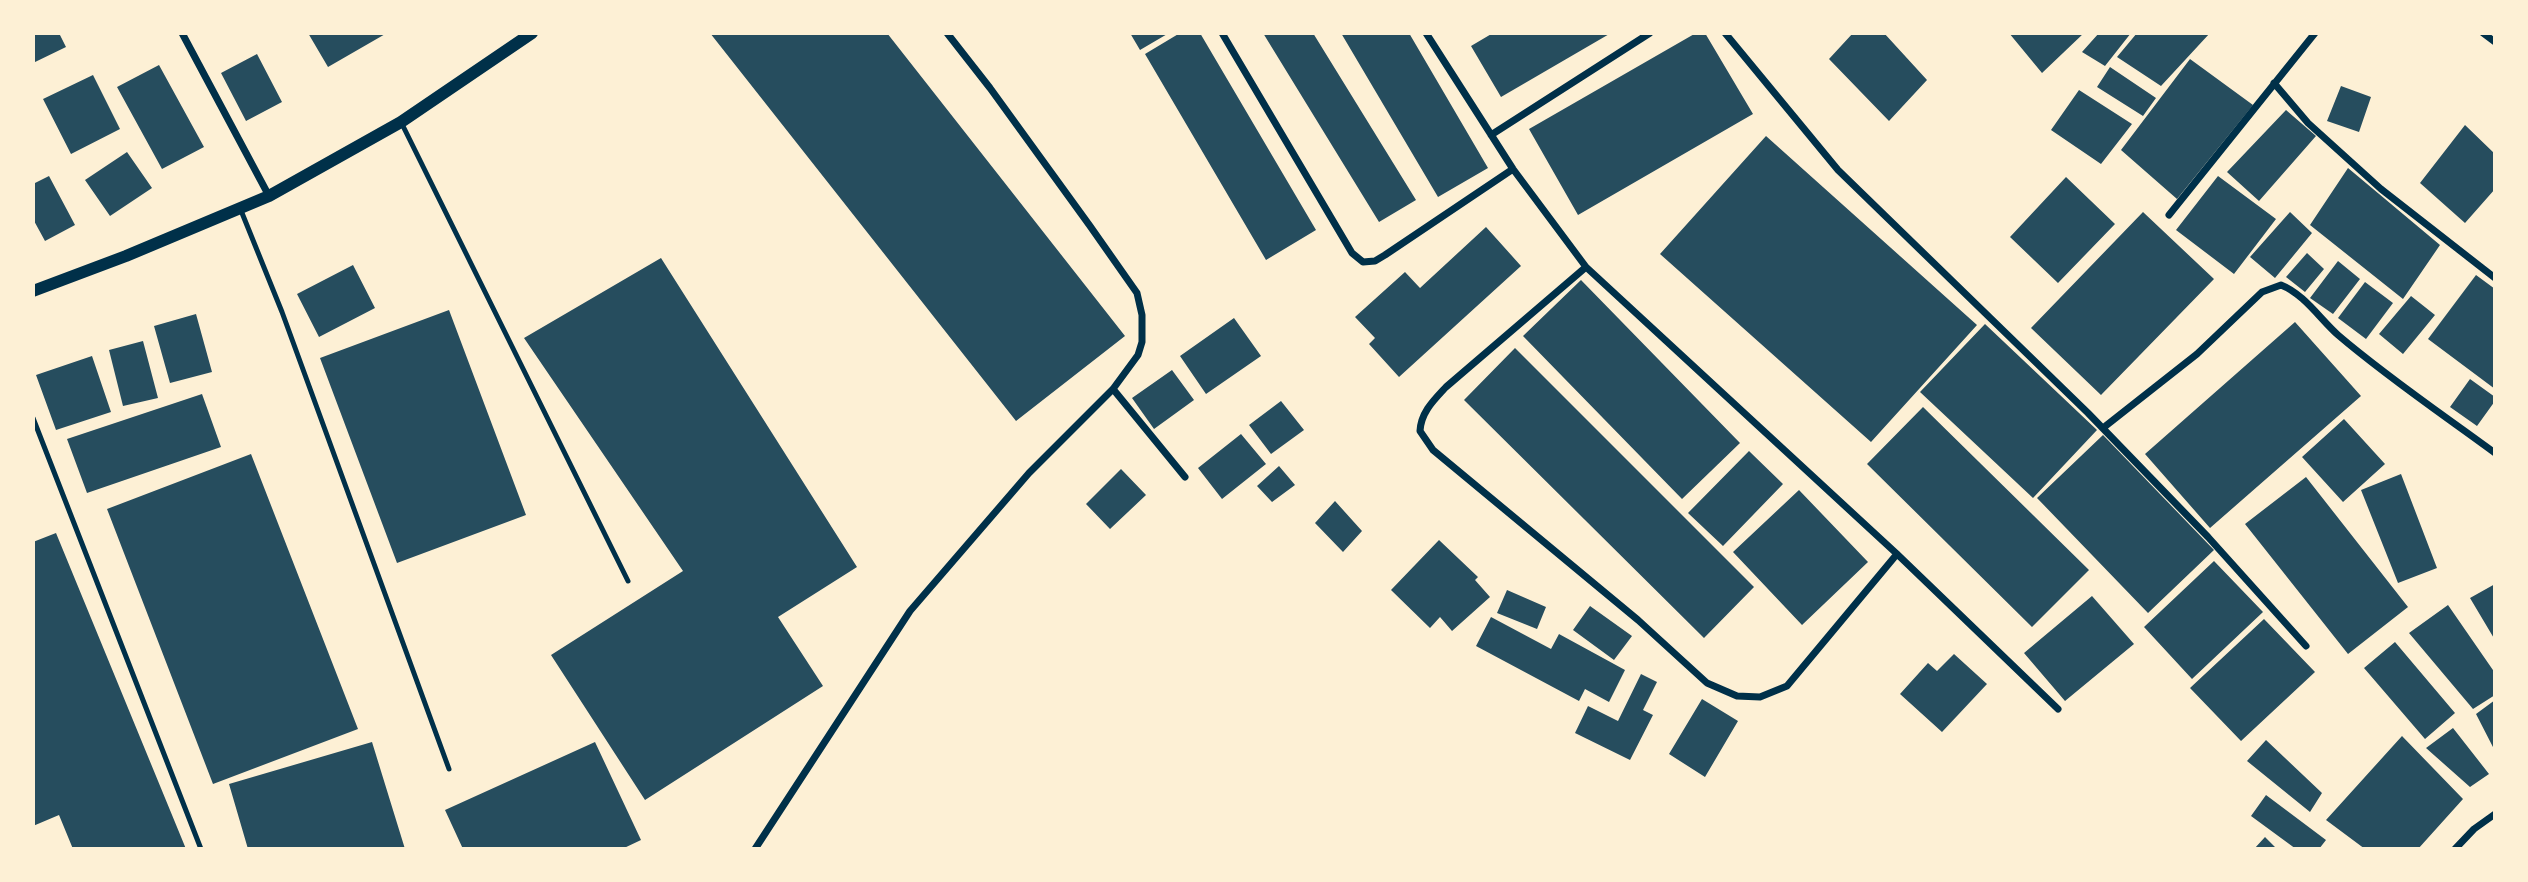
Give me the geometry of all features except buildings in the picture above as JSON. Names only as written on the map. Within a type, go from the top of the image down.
[{"type":"street","points":[[182,33],[269,196]]},
{"type":"street","points":[[33,291],[269,196],[401,122],[532,33]]},
{"type":"street","points":[[755,849],[910,611],[1029,473],[1112,389],[1138,355],[1142,342],[1137,293],[947,33]]},
{"type":"street","points":[[1222,33],[1352,253],[1361,261],[1375,261],[1385,255],[1513,169]]},
{"type":"street","points":[[1426,33],[1513,169],[1586,267],[1897,554],[2058,709]]},
{"type":"street","points":[[1491,135],[1650,33]]},
{"type":"street","points":[[1725,33],[1838,170],[2103,428],[2306,646]]},
{"type":"street","points":[[2169,215],[2315,33]]},
{"type":"street","points":[[2483,33],[2495,42]]},
{"type":"street","points":[[2274,83],[2308,123],[2381,190],[2495,278]]},
{"type":"street","points":[[1586,267],[1433,402],[1421,419],[1420,431],[1433,450],[1628,612],[1707,683],[1737,696],[1760,696],[1787,686],[1897,554]]},
{"type":"street","points":[[2103,428],[2197,354],[2262,292],[2281,285],[2292,290],[2338,334],[2388,374],[2495,453]]},
{"type":"street","points":[[1112,389],[1185,477]]},
{"type":"street","points":[[2455,849],[2474,829],[2495,814]]},
{"type":"lane","points":[[401,122],[628,581]]},
{"type":"lane","points":[[240,208],[287,325],[449,769]]},
{"type":"lane","points":[[33,418],[201,849]]}]
